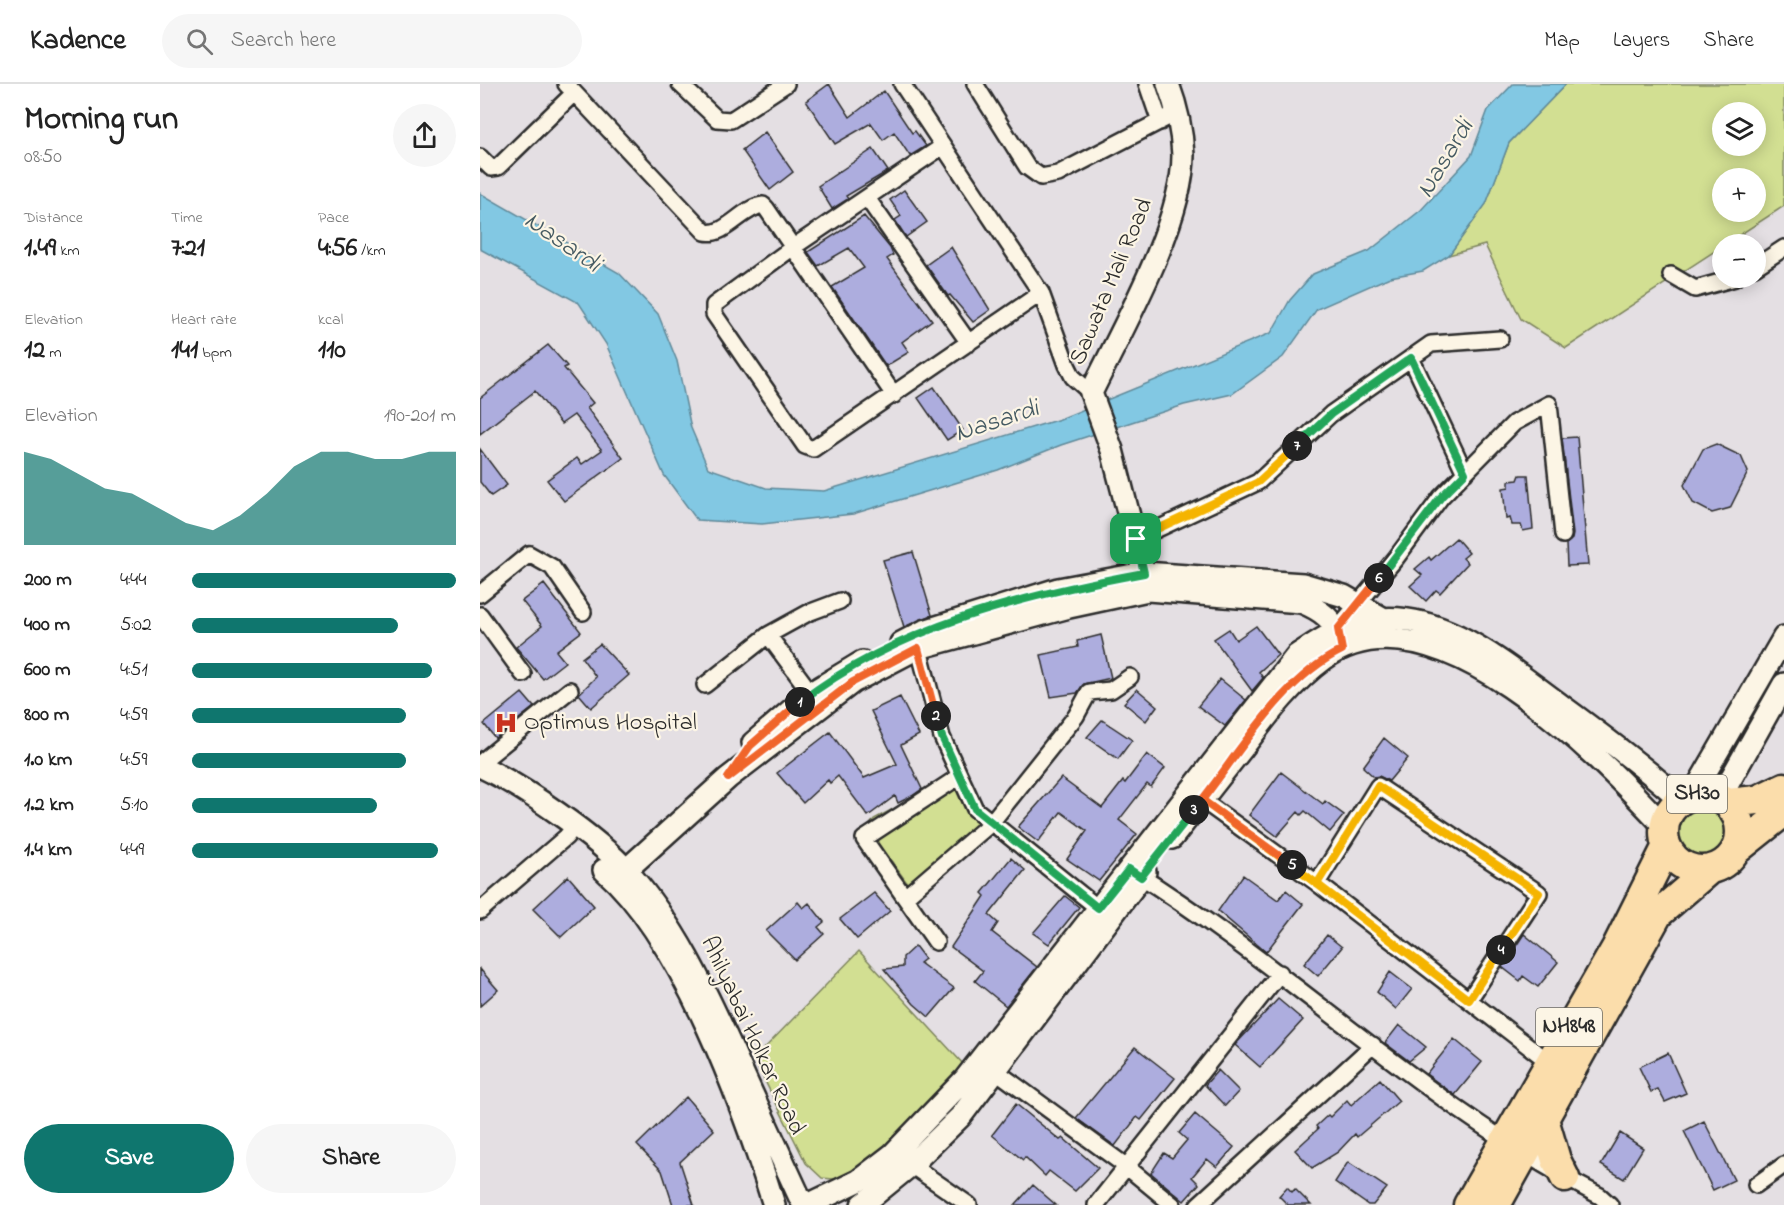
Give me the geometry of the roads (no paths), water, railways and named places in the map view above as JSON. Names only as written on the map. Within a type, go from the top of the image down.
[{"type":"highway","points":[[1706,799],[1757,800],[1784,787]]},
{"type":"highway","name":"SH30","points":[[1709,870],[1691,869],[1681,864],[1665,837],[1668,814],[1706,799],[1737,816],[1741,829],[1735,851]]},
{"type":"highway","points":[[1709,870],[1729,859],[1735,851],[1781,820]]},
{"type":"highway","name":"NH848","points":[[1496,1205],[1515,1147],[1549,1062],[1616,948],[1665,837]]},
{"type":"highway","name":"NH848","points":[[1468,1205],[1515,1147],[1544,1119],[1658,914],[1709,870]]},
{"type":"highway","points":[[1544,1119],[1565,1178]]},
{"type":"main road","name":"Sawata Mali Road","points":[[1091,393],[1163,238],[1176,196],[1183,158],[1169,117],[1168,84]]},
{"type":"main road","points":[[1091,393],[1112,450],[1146,582]]},
{"type":"main road","points":[[1146,582],[1301,602],[1321,610],[1340,640]]},
{"type":"main road","points":[[728,778],[750,746],[811,693],[845,671],[916,642],[1069,607],[1146,582],[1303,584],[1358,603],[1386,620]]},
{"type":"main road","points":[[776,1205],[791,1200],[807,1203],[858,1181],[894,1154],[966,1079],[1098,908],[1135,873],[1202,800],[1288,688],[1326,658],[1340,640],[1367,620],[1404,620],[1435,628],[1496,658],[1638,762],[1706,799]]},
{"type":"main road","points":[[1706,799],[1784,637]]},
{"type":"main road","points":[[862,1205],[910,1165],[961,1116],[996,1071],[1135,873],[1297,655],[1340,640],[1366,642],[1399,640],[1462,659],[1495,676],[1544,711],[1588,748],[1665,837]]},
{"type":"main road","points":[[620,875],[728,778],[853,682],[916,642]]},
{"type":"main road","points":[[1706,799],[1784,684]]},
{"type":"main road","name":"Ahilyabai Holkar Road","points":[[480,764],[570,831],[620,875],[680,941],[707,992],[807,1203]]},
{"type":"main road","name":"Ahilyabai Holkar Road","points":[[480,781],[570,831]]},
{"type":"main road","name":"Ahilyabai Holkar Road","points":[[620,875],[652,926],[705,1025],[753,1137],[776,1205]]},
{"type":"street","points":[[680,84],[717,119],[723,121],[731,120],[786,84]]},
{"type":"street","points":[[902,84],[1041,293],[1067,365],[1073,377],[1091,393]]},
{"type":"street","points":[[975,84],[1027,167],[1041,177],[1058,174],[1169,117],[1147,84]]},
{"type":"street","points":[[480,157],[491,168],[498,167],[570,88],[705,232],[716,231],[753,207],[763,205],[894,395]]},
{"type":"street","points":[[944,146],[792,248],[714,305],[714,314],[809,449],[817,448],[1041,293]]},
{"type":"street","points":[[867,198],[969,343]]},
{"type":"street","points":[[1766,260],[1784,248]]},
{"type":"street","points":[[1671,275],[1695,290],[1712,285]]},
{"type":"street","points":[[1136,539],[1258,482],[1331,414],[1431,344],[1500,339]]},
{"type":"street","points":[[1411,358],[1465,473]]},
{"type":"street","points":[[1340,640],[1358,603],[1396,558],[1441,497],[1514,423],[1549,404],[1563,535]]},
{"type":"street","points":[[480,594],[530,554],[552,567],[583,612]]},
{"type":"street","points":[[705,685],[768,635],[808,613],[840,601]]},
{"type":"street","points":[[480,615],[523,674]]},
{"type":"street","points":[[768,635],[811,693]]},
{"type":"street","points":[[916,642],[942,737],[975,809],[990,824],[1098,908]]},
{"type":"street","points":[[905,897],[990,824],[1076,716],[1089,692],[1112,690],[1130,677]]},
{"type":"street","points":[[480,764],[570,690]]},
{"type":"street","points":[[936,942],[864,839],[960,776]]},
{"type":"street","points":[[1317,884],[1378,786],[1539,893],[1469,1000]]},
{"type":"street","points":[[1202,800],[1317,884],[1549,1062]]},
{"type":"street","points":[[480,911],[570,831]]},
{"type":"street","points":[[1135,873],[1280,973],[1373,1046],[1515,1147],[1565,1178],[1600,1196],[1610,1205]]},
{"type":"street","points":[[1096,1205],[1280,973]]},
{"type":"street","points":[[1198,1205],[1373,1046]]},
{"type":"street","points":[[996,1071],[1127,1167],[1173,1205]]},
{"type":"street","points":[[910,1165],[969,1205]]},
{"type":"street","points":[[1756,1185],[1784,1165]]},
{"type":"water","name":"Nasardi","points":[[1513,84],[1566,84],[1509,143],[1486,204],[1449,255],[1423,271],[1390,277],[1317,309],[1283,357],[1232,394],[1184,405],[1061,445],[998,470],[853,514],[762,524],[697,520],[664,475],[606,344],[579,303],[480,249],[480,193],[619,273],[658,314],[677,361],[691,428],[708,468],[766,488],[824,491],[1060,419],[1271,333],[1290,300],[1313,274],[1369,251],[1421,210],[1471,156],[1488,110]]},
{"type":"place","name":"Optimus Hospital","points":[[506,723]]}]
